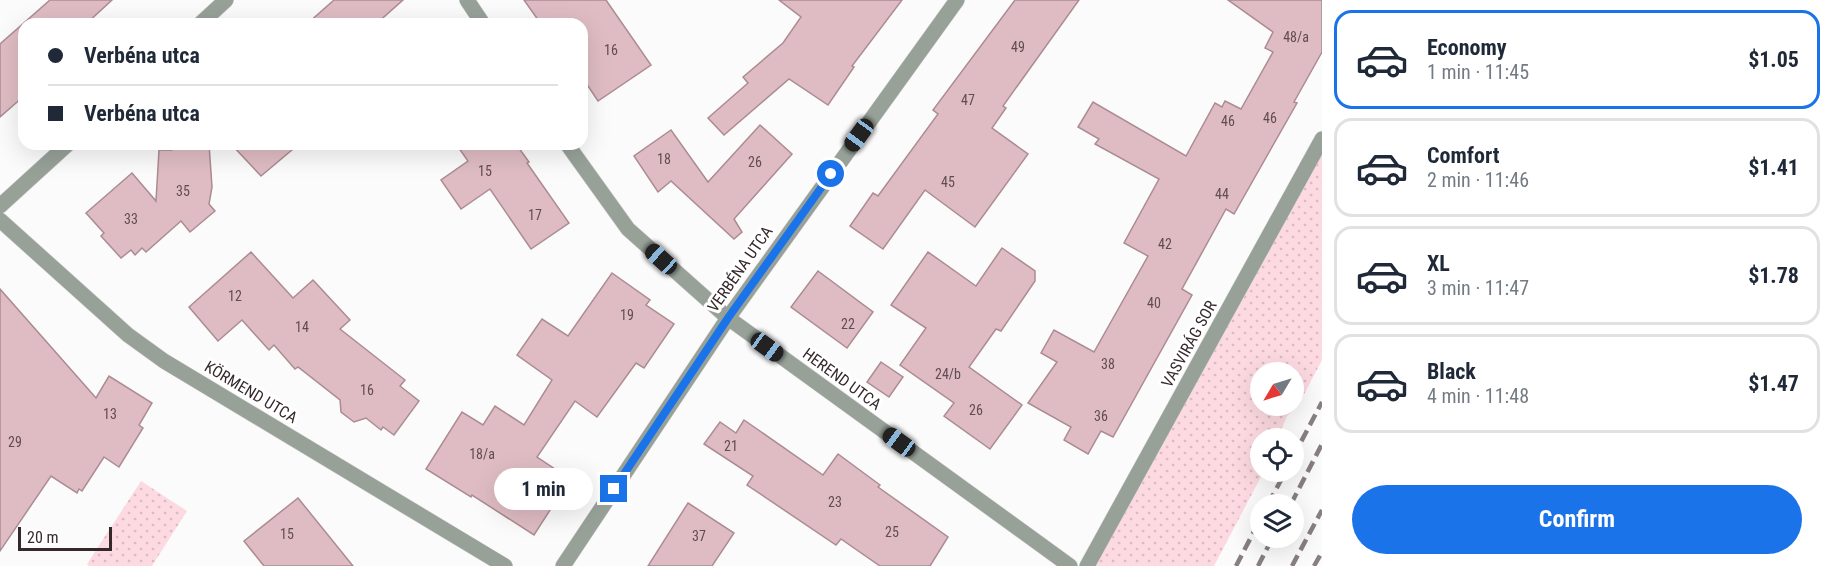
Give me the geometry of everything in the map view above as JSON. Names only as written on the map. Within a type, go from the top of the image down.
[{"type":"street","points":[[206,18],[226,0]]},
{"type":"street","points":[[467,0],[479,18]]},
{"type":"street","name":"VERBÉNA UTCA","points":[[562,566],[728,318],[957,0]]},
{"type":"street","name":"VASVIRÁG SOR","points":[[1087,566],[1322,139]]},
{"type":"street","points":[[0,206],[61,150]]},
{"type":"street","name":"HEREND UTCA","points":[[571,150],[628,229],[728,318],[1070,566]]},
{"type":"street","name":"KÖRMEND UTCA","points":[[0,220],[128,335],[164,361],[505,566]]},
{"type":"shaded area","points":[[1322,139],[1322,360],[1304,394],[1304,362],[1250,362],[1250,416],[1287,416],[1282,428],[1250,428],[1250,482],[1258,482],[1214,566],[1087,566]]},
{"type":"shaded area","points":[[141,481],[187,511],[152,566],[89,566],[87,564]]},
{"type":"building","points":[[50,0],[112,0],[92,18],[30,18]]},
{"type":"building","points":[[334,0],[403,0],[383,18],[314,18]]},
{"type":"building","points":[[524,0],[606,0],[651,65],[598,101],[588,86],[588,18],[537,18]]},
{"type":"building","points":[[779,0],[902,0],[852,66],[854,67],[828,105],[789,79],[724,135],[708,118],[748,83],[743,77],[783,43],[801,17]]},
{"type":"building","points":[[1015,0],[1079,0],[1003,106],[1006,108],[992,128],[1028,154],[975,227],[925,190],[883,249],[850,226],[873,193],[878,196],[938,114],[933,110]]},
{"type":"building","points":[[1228,0],[1322,0],[1322,52],[1294,102],[1297,103],[1234,214],[1226,209],[1182,289],[1192,295],[1113,437],[1101,431],[1088,454],[1064,440],[1071,427],[1028,403],[1057,362],[1041,353],[1054,330],[1094,352],[1148,256],[1124,243],[1159,179],[1095,144],[1099,139],[1078,127],[1093,102],[1186,156],[1215,103],[1222,107],[1225,101],[1241,109],[1273,52],[1265,48],[1273,32]]},
{"type":"building","points":[[18,28],[18,101],[0,117],[0,44]]},
{"type":"building","points":[[760,125],[792,154],[734,219],[742,232],[734,239],[671,181],[658,192],[634,156],[671,130],[708,182]]},
{"type":"building","points":[[159,150],[209,150],[212,187],[209,204],[215,211],[190,232],[181,221],[146,252],[142,248],[135,255],[131,250],[121,258],[101,236],[104,233],[86,213],[132,173],[156,201]]},
{"type":"building","points":[[237,150],[292,150],[261,176]]},
{"type":"building","points":[[460,150],[520,150],[569,223],[531,249],[490,189],[461,209],[441,180],[468,161]]},
{"type":"building","points":[[1002,248],[1035,271],[1035,281],[1001,331],[996,329],[969,367],[1022,405],[990,449],[944,416],[954,403],[900,365],[926,328],[891,305],[928,252],[976,286]]},
{"type":"building","points":[[251,252],[293,298],[313,280],[350,320],[340,329],[405,380],[400,386],[419,401],[394,435],[383,427],[381,430],[366,418],[354,422],[341,412],[340,400],[298,367],[295,369],[274,345],[269,350],[242,320],[218,341],[189,307]]},
{"type":"building","points":[[818,271],[873,312],[847,348],[791,307]]},
{"type":"building","points":[[612,273],[650,300],[646,305],[674,324],[644,368],[636,363],[597,417],[575,401],[537,457],[570,479],[534,535],[472,495],[471,497],[426,469],[462,412],[483,425],[495,406],[524,425],[552,380],[517,355],[542,319],[568,336]]},
{"type":"building","points":[[0,289],[96,398],[109,376],[152,403],[139,425],[143,428],[119,467],[104,457],[82,491],[79,489],[77,493],[51,476],[0,551]]},
{"type":"building","points":[[881,362],[903,377],[889,397],[867,382]]},
{"type":"building","points":[[744,420],[823,475],[838,454],[880,485],[878,487],[948,537],[930,566],[880,566],[841,539],[836,545],[747,485],[753,476],[704,444],[720,422],[736,433]]},
{"type":"building","points":[[298,498],[353,566],[264,566],[244,541]]},
{"type":"building","points":[[688,503],[734,533],[712,566],[648,566]]},
{"type":"railway","points":[[1304,436],[1322,402]]},
{"type":"railway","points":[[1296,494],[1322,444]]},
{"type":"railway","points":[[1273,494],[1280,482]]},
{"type":"railway","points":[[1292,566],[1322,510]]},
{"type":"railway","points":[[1236,566],[1250,539]]},
{"type":"railway","points":[[1258,566],[1267,548]]},
{"type":"railway","points":[[1314,566],[1322,552]]},
{"type":"route","points":[[614,489],[728,318],[831,174]]}]
